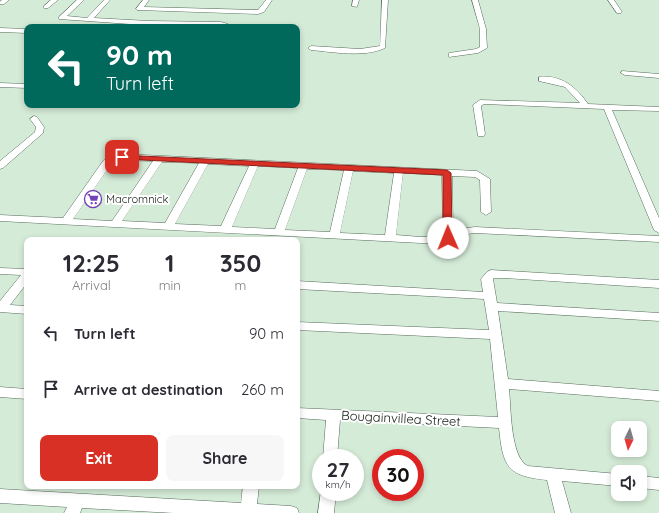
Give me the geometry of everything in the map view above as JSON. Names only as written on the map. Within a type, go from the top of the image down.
[{"type":"street","points":[[46,7],[54,0]]},
{"type":"street","points":[[81,0],[61,18],[135,24]]},
{"type":"street","points":[[88,20],[107,0]]},
{"type":"street","points":[[146,0],[139,9],[258,12],[262,11],[269,0]]},
{"type":"street","points":[[310,48],[380,49],[383,47],[384,40],[385,0]]},
{"type":"street","points":[[452,55],[478,51],[484,48],[482,29],[475,0]]},
{"type":"street","points":[[611,0],[619,12]]},
{"type":"street","points":[[0,30],[24,31]]},
{"type":"street","points":[[625,73],[659,76]]},
{"type":"street","points":[[542,79],[559,82],[571,87],[586,106]]},
{"type":"street","points":[[0,85],[24,86]]},
{"type":"street","points":[[480,134],[478,105],[483,102],[659,109]]},
{"type":"street","points":[[607,107],[659,230]]},
{"type":"street","points":[[0,166],[39,132],[40,127],[34,119]]},
{"type":"street","points":[[66,221],[109,160],[122,157],[477,174],[485,178],[486,212]]},
{"type":"street","points":[[115,224],[160,158]]},
{"type":"street","points":[[168,227],[205,160]]},
{"type":"street","points":[[225,230],[255,163]]},
{"type":"street","points":[[278,232],[304,166]]},
{"type":"street","points":[[334,236],[349,167]]},
{"type":"street","points":[[390,238],[399,170]]},
{"type":"street","points":[[447,173],[448,238]]},
{"type":"street","points":[[0,218],[435,241],[448,238],[458,232],[475,230],[659,239]]},
{"type":"street","points":[[0,271],[24,273]]},
{"type":"street","points":[[611,479],[523,471],[518,468],[513,460],[506,423],[496,335],[487,279],[488,276],[495,274],[659,284]]},
{"type":"street","points":[[0,308],[24,277]]},
{"type":"street","points":[[300,285],[659,317]]},
{"type":"street","points":[[0,308],[24,310]]},
{"type":"street","points":[[300,326],[496,335]]},
{"type":"street","points":[[502,383],[659,396]]},
{"type":"street","points":[[0,392],[24,394]]},
{"type":"street","name":"Bougainvillea Street","points":[[300,413],[506,423]]},
{"type":"street","points":[[331,449],[334,415]]},
{"type":"street","points":[[554,475],[563,513]]},
{"type":"street","points":[[647,483],[659,484]]},
{"type":"street","points":[[248,511],[251,489]]},
{"type":"street","points":[[0,496],[75,506],[291,513]]},
{"type":"street","points":[[326,513],[327,501]]},
{"type":"place","name":"Macromnick","points":[[93,199]]},
{"type":"route","points":[[122,157],[447,173],[448,238]]}]
